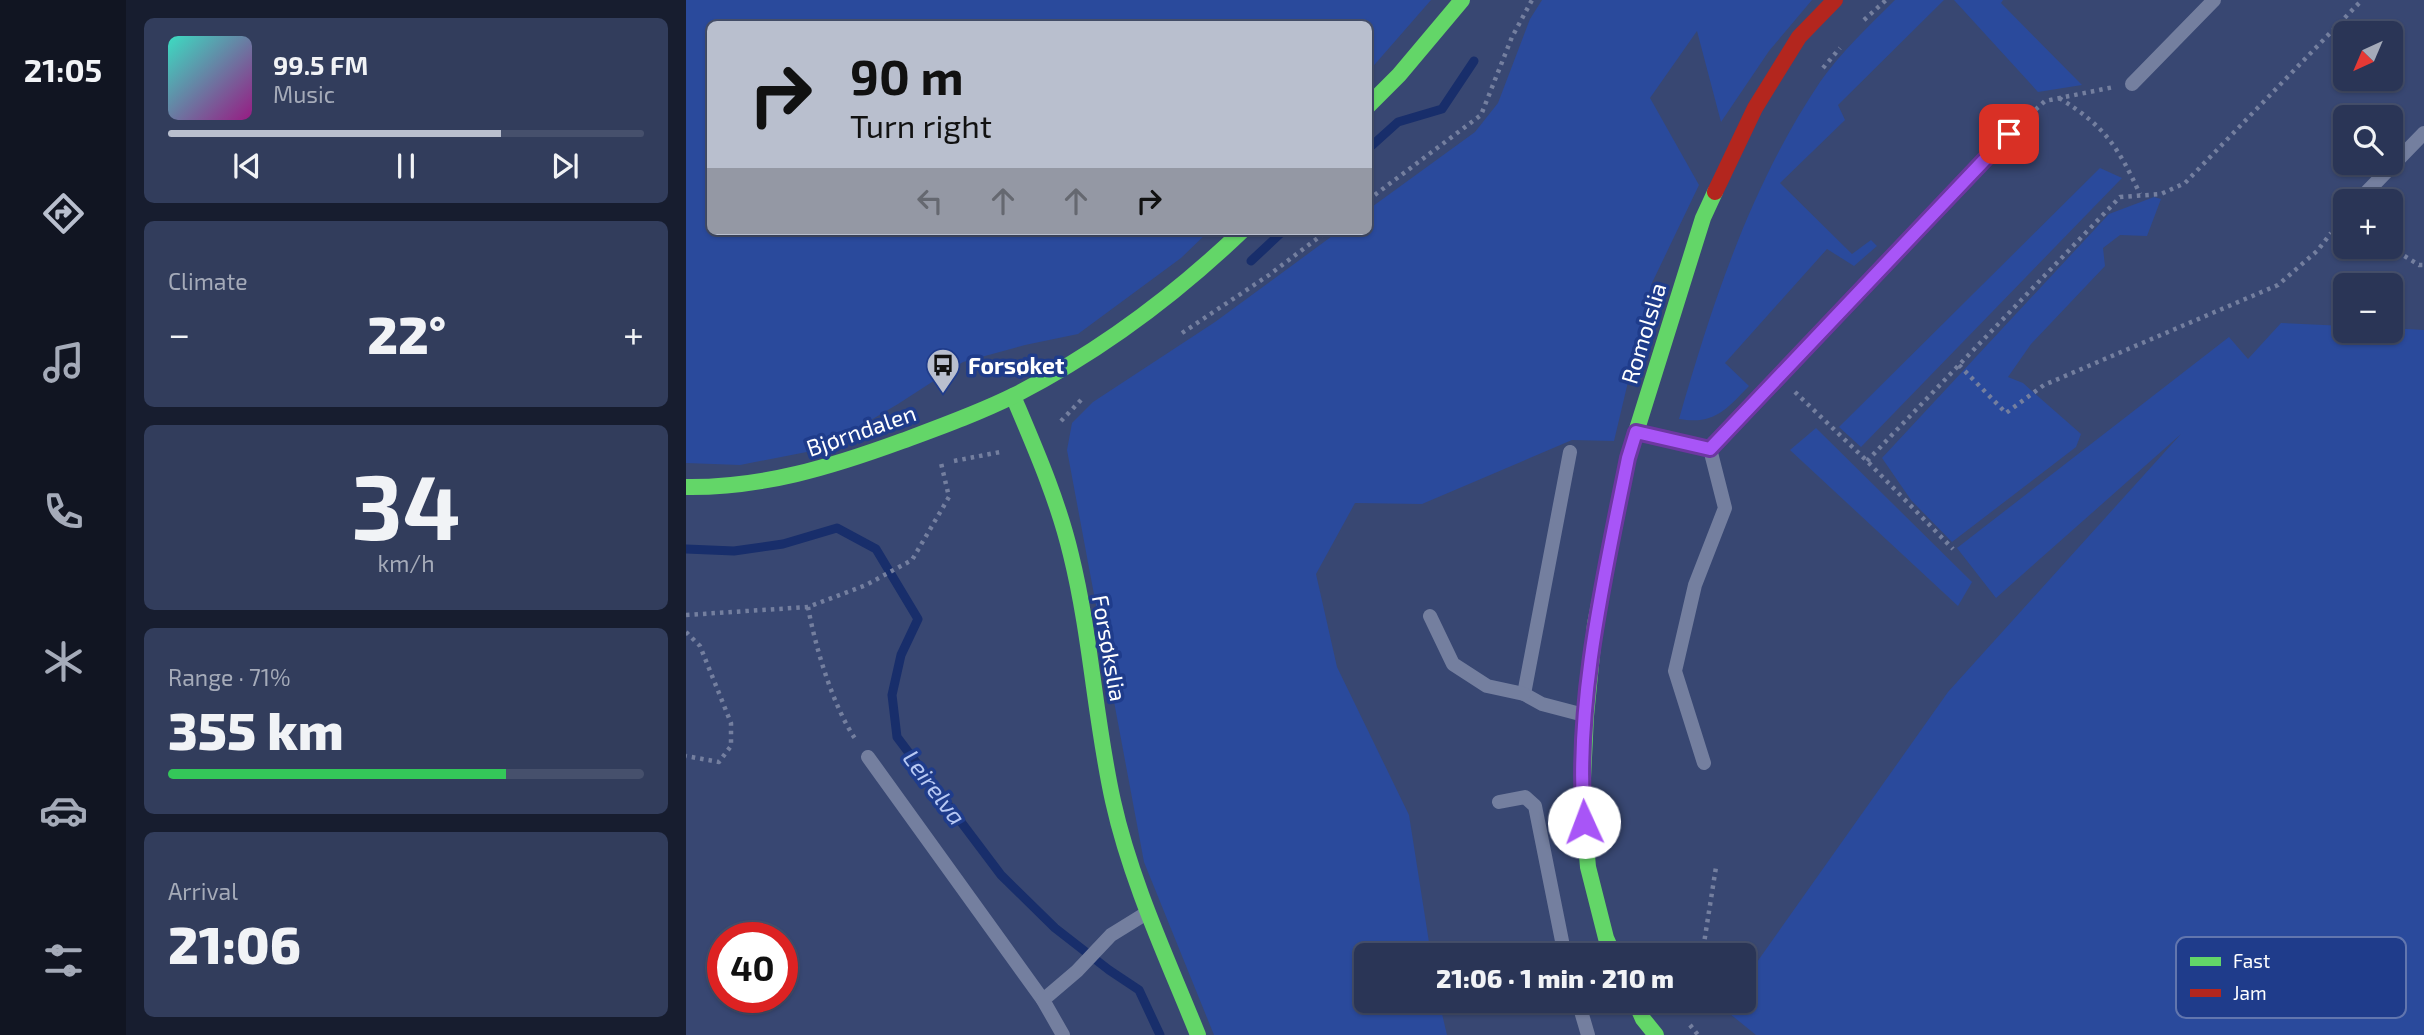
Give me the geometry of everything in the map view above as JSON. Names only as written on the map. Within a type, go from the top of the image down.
[{"type":"street","points":[[1372,102],[1399,75],[1462,0]]},
{"type":"street","name":"Romolslia","points":[[1608,943],[1588,867],[1582,799],[1586,716],[1595,624],[1628,458],[1703,218],[1755,108],[1799,37],[1835,0]]},
{"type":"street","name":"Bjørndalen","points":[[686,487],[766,483],[839,465],[1013,396],[1094,351],[1210,263],[1238,235]]},
{"type":"street","name":"Forsøkslia","points":[[1013,396],[1057,504],[1071,557],[1113,800],[1127,854],[1147,914],[1198,1035]]},
{"type":"street","points":[[1640,1013],[1656,1035]]},
{"type":"lane","points":[[2132,83],[2214,0]]},
{"type":"lane","points":[[2370,189],[2424,133]]},
{"type":"lane","points":[[1710,449],[2009,134]]},
{"type":"lane","points":[[1636,432],[1710,449]]},
{"type":"lane","points":[[1704,763],[1675,671],[1695,585],[1725,508],[1710,449]]},
{"type":"lane","points":[[1524,694],[1570,452]]},
{"type":"lane","points":[[1430,616],[1453,664],[1487,686],[1524,694],[1542,704],[1586,716]]},
{"type":"lane","points":[[868,757],[1043,1000],[1063,1035]]},
{"type":"lane","points":[[1499,802],[1525,797],[1535,806],[1561,943]]},
{"type":"lane","points":[[1043,1000],[1077,971],[1111,935],[1147,914]]},
{"type":"lane","points":[[1582,1013],[1588,1035]]},
{"type":"path","points":[[1372,197],[1481,115],[1512,37],[1532,0]]},
{"type":"path","points":[[1867,461],[2120,197],[2161,194],[2185,183],[2362,0]]},
{"type":"path","points":[[2009,134],[2045,101],[2132,83]]},
{"type":"path","points":[[2058,98],[2077,109],[2108,136],[2140,194]]},
{"type":"path","points":[[1959,365],[2006,413],[2045,384],[2278,285],[2317,251],[2333,230]]},
{"type":"path","points":[[2403,255],[2419,265],[2424,265]]},
{"type":"path","points":[[1777,376],[1867,461],[1953,549]]},
{"type":"path","points":[[686,615],[808,607],[866,585],[912,560],[949,497],[941,463]]},
{"type":"path","points":[[808,607],[814,640],[829,681],[851,733],[868,757]]},
{"type":"path","points":[[686,632],[700,646],[731,723],[731,746],[719,762],[686,755]]},
{"type":"path","points":[[1704,943],[1716,867]]},
{"type":"shaded area","points":[[686,0],[1431,0],[1372,68],[1372,21],[707,21],[707,235],[1205,235],[1181,258],[1078,334],[963,362],[822,449],[740,465],[686,463]]},
{"type":"shaded area","points":[[1542,0],[1812,0],[1769,51],[1721,122],[1697,31],[1650,98],[1699,185],[1651,285],[1614,441],[1572,440],[1422,504],[1355,503],[1316,574],[1337,667],[1409,815],[1429,943],[1354,943],[1354,1013],[1442,1013],[1447,1035],[1214,1035],[1144,862],[1067,450],[1072,423],[1093,402],[1215,322],[1334,235],[1372,235],[1372,207],[1475,132],[1498,103],[1530,19]]},
{"type":"shaded area","points":[[1895,0],[1944,0],[1838,105],[1845,120],[1780,183],[1852,254],[1871,240],[1877,246],[1854,266],[1827,249],[1725,363],[1749,386],[1719,414],[1701,420],[1679,419],[1720,288],[1754,203],[1774,162],[1828,71]]},
{"type":"shaded area","points":[[1954,0],[2003,0],[2001,3],[2082,85],[2038,92]]},
{"type":"shaded area","points":[[2100,168],[2122,178],[1861,447],[1839,427]]},
{"type":"shaded area","points":[[2154,197],[2161,199],[2147,236],[2120,235],[2103,248],[2105,266],[2031,344],[2008,377],[2023,383],[2081,434],[2076,447],[1952,542],[1911,500],[1882,458],[2109,214]]},
{"type":"shaded area","points":[[2281,323],[2333,325],[2333,343],[2403,343],[2403,329],[2424,330],[2424,1035],[1756,1035],[1729,1013],[1756,1013],[1756,963],[1948,692],[2181,434],[1996,598],[1957,548],[2229,337],[2248,359]]},
{"type":"shaded area","points":[[1816,428],[1972,582],[1958,606],[1790,450]]},
{"type":"waterway","points":[[1372,145],[1398,122],[1442,109],[1474,61]]},
{"type":"waterway","points":[[1251,261],[1279,235]]},
{"type":"waterway","name":"Leirelva","points":[[686,549],[734,551],[783,544],[837,528],[876,549],[918,619],[901,655],[892,695],[897,737],[1001,875],[1055,928],[1139,990],[1160,1035]]},
{"type":"traffic: fast","points":[[1372,102],[1399,75],[1462,0]]},
{"type":"traffic: fast","points":[[1608,943],[1588,867],[1582,799],[1586,716],[1595,624],[1628,458],[1703,218],[1715,192]]},
{"type":"traffic: fast","points":[[686,487],[742,484],[822,467],[902,441],[1001,402],[1106,341],[1190,278],[1238,235]]},
{"type":"traffic: fast","points":[[1013,396],[1053,494],[1071,555],[1107,770],[1121,831],[1151,920],[1198,1035]]},
{"type":"traffic: fast","points":[[1640,1013],[1656,1035]]},
{"type":"traffic: jam","points":[[1715,192],[1755,108],[1799,37],[1835,0]]},
{"type":"place","name":"Forsøket","points":[[943,395]]},
{"type":"route","points":[[1584,822],[1582,799],[1586,716],[1595,624],[1628,458],[1636,432],[1710,449],[2009,134]]}]
